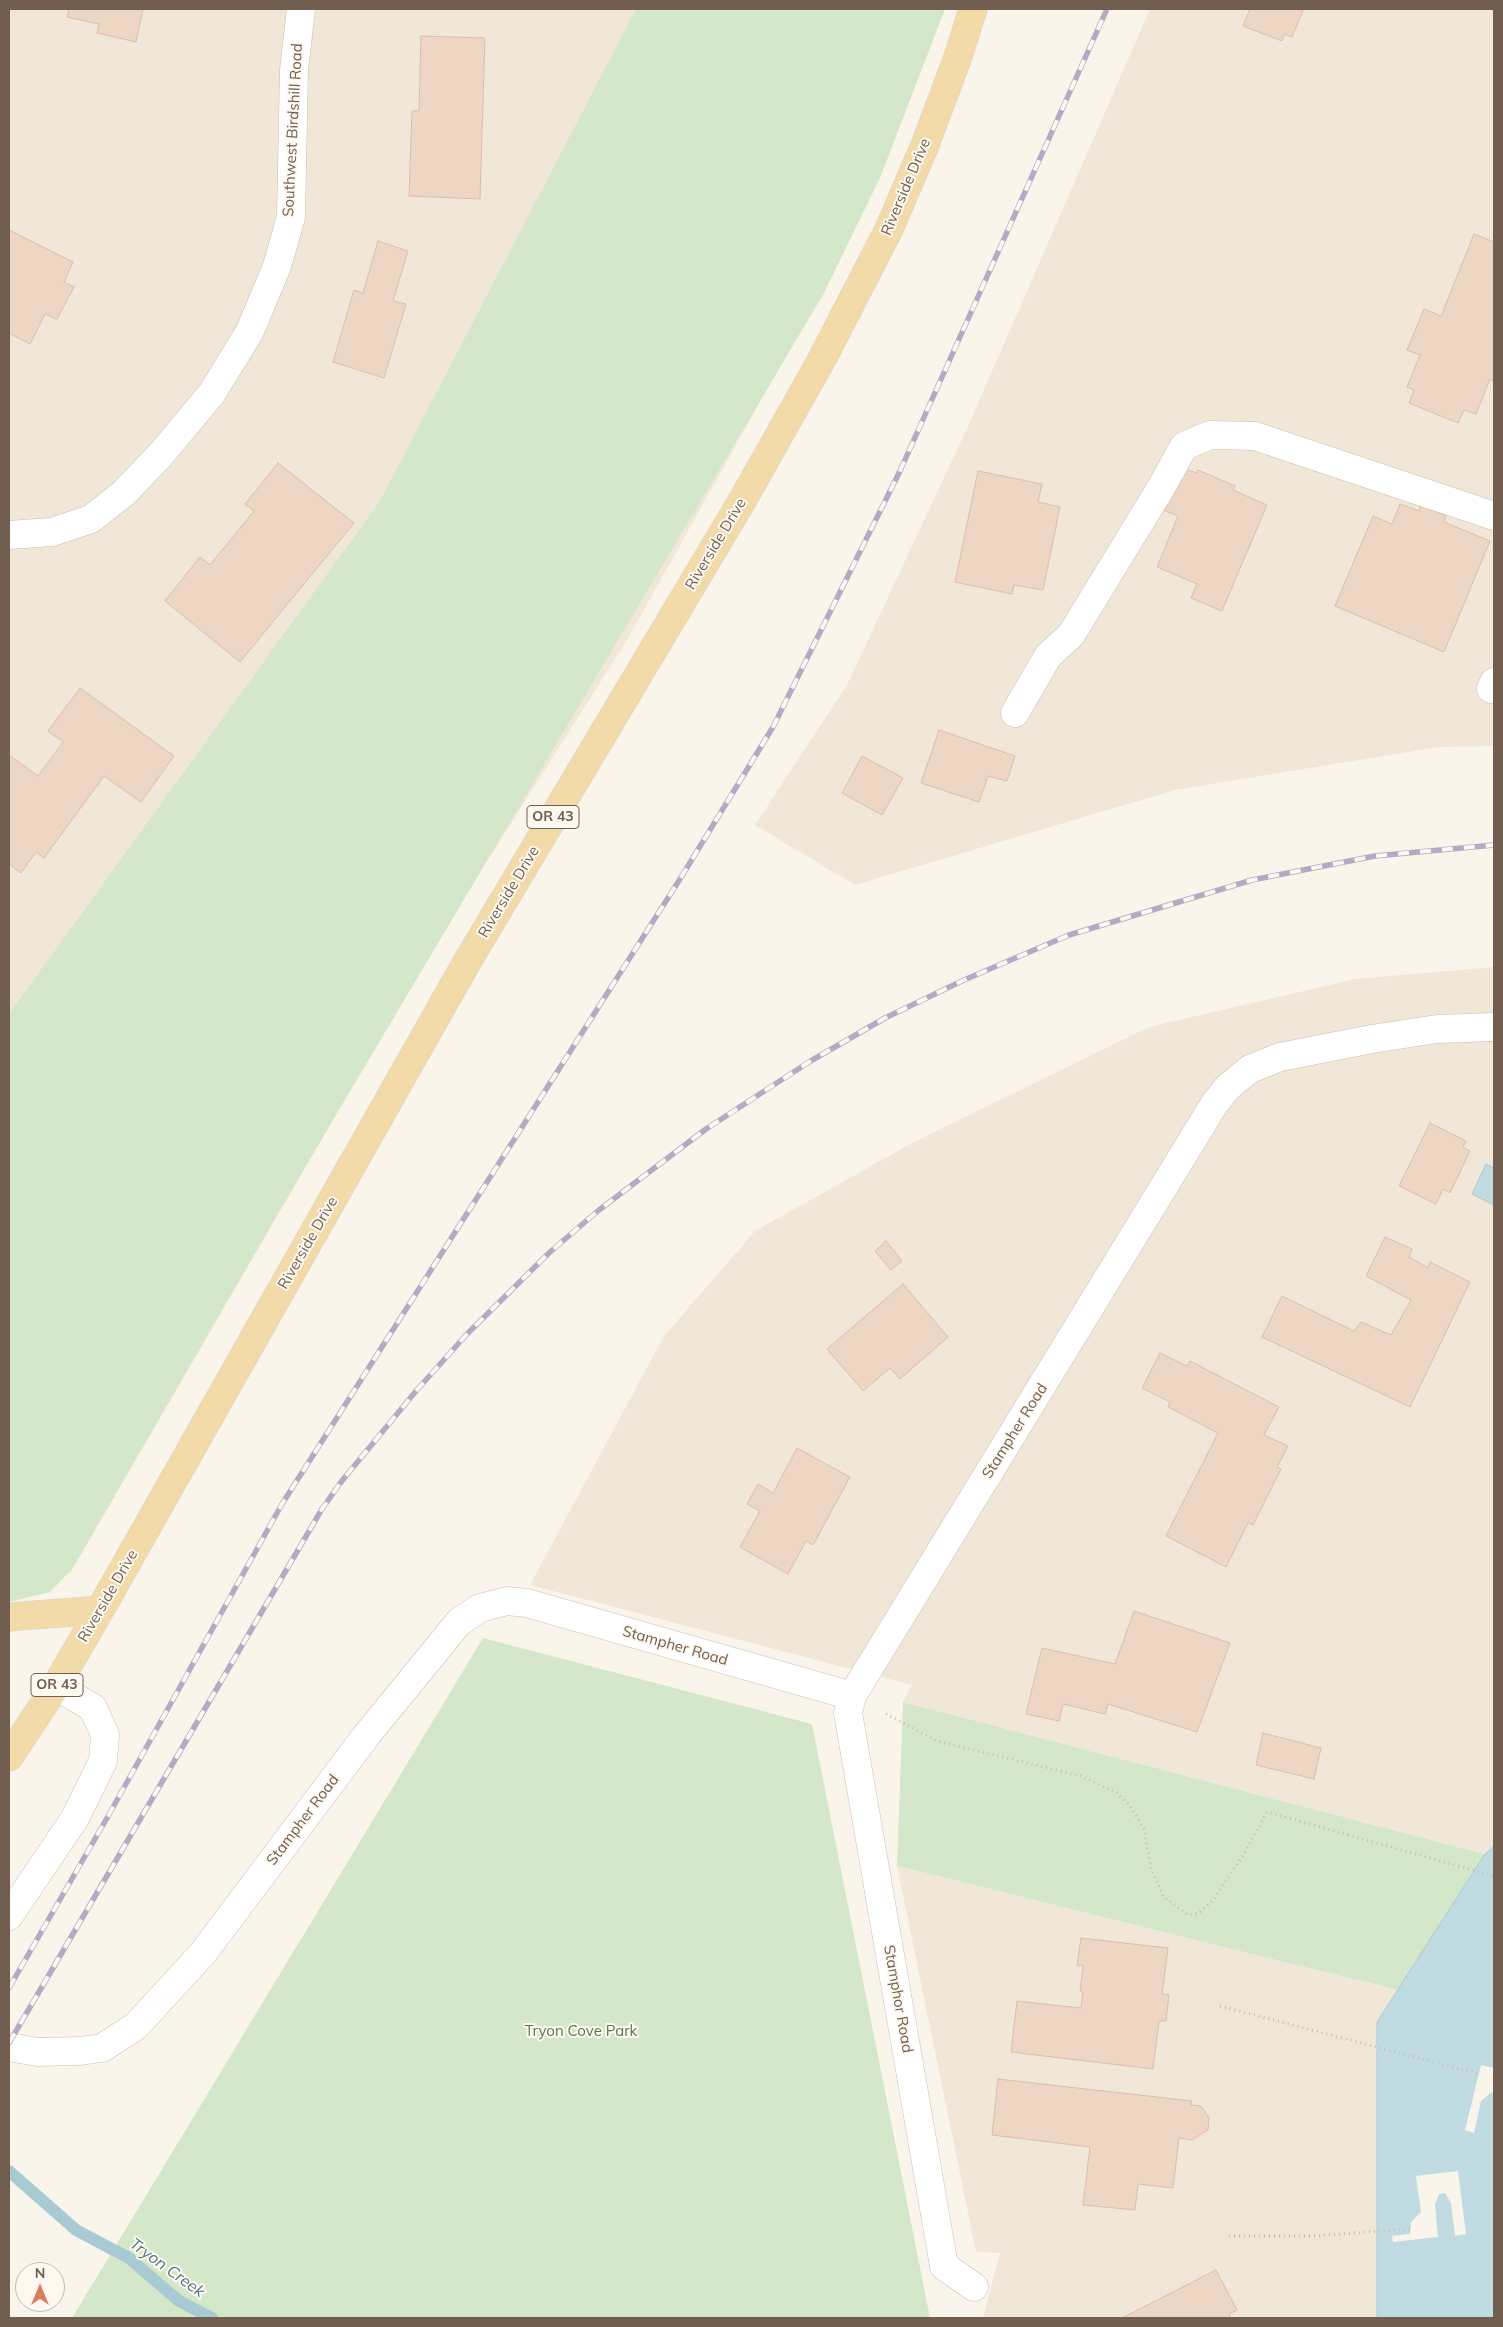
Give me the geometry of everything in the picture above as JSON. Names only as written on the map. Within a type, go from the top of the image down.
[{"type":"main road","name":"Riverside Drive","points":[[9,1757],[56,1686],[467,962],[742,501],[822,359],[896,213],[958,57],[973,9]]},
{"type":"main road","points":[[9,1616],[100,1610]]},
{"type":"street","name":"Southwest Birdshill Road","points":[[9,535],[52,532],[90,519],[124,493],[162,453],[212,393],[250,331],[277,266],[291,217],[294,70],[301,9]]},
{"type":"street","points":[[1015,713],[1048,656],[1071,636],[1162,486],[1184,446],[1210,435],[1255,436],[1494,516]]},
{"type":"street","name":"Stampher Road","points":[[9,2047],[37,2052],[80,2051],[102,2048],[136,2026],[203,1953],[366,1736],[459,1622],[480,1608],[507,1601],[527,1603],[852,1696],[1215,1103],[1228,1087],[1250,1069],[1280,1057],[1372,1039],[1437,1029],[1494,1027]]},
{"type":"street","points":[[9,1916],[75,1818],[104,1761],[105,1735],[93,1708],[56,1686]]},
{"type":"street","name":"Stamphor Road","points":[[852,1696],[848,1713],[944,2266],[974,2287]]},
{"type":"path","points":[[852,1696],[937,1741],[1081,1776],[1117,1793],[1130,1806],[1144,1829],[1151,1868],[1164,1897],[1188,1914],[1199,1913],[1213,1900],[1245,1852],[1267,1812],[1494,1876]]},
{"type":"path","points":[[1220,2006],[1479,2074]]},
{"type":"path","points":[[1229,2236],[1313,2236],[1410,2229]]},
{"type":"shaded area","points":[[9,9],[931,9],[792,345],[627,640],[438,939],[71,1572],[19,1595],[9,1596]]},
{"type":"shaded area","points":[[1150,9],[1494,9],[1494,746],[1439,747],[1175,790],[855,885],[755,825],[847,685],[969,424]]},
{"type":"shaded area","points":[[1494,967],[1494,1846],[1485,1854],[903,1702],[912,1685],[530,1585],[664,1336],[755,1231],[914,1142],[1149,1027],[1355,979]]},
{"type":"shaded area","points":[[897,1866],[1398,1990],[1377,2022],[1377,2318],[983,2318],[1000,2253],[976,2252]]},
{"type":"green space","points":[[636,9],[945,9],[880,178],[823,295],[292,1189],[72,1569],[50,1592],[9,1602],[9,1014],[380,501]]},
{"type":"green space","name":"Tryon Cove Park","points":[[483,1638],[812,1724],[930,2318],[72,2318]]},
{"type":"green space","points":[[903,1702],[1485,1854],[1398,1990],[897,1866]]},
{"type":"water","points":[[1486,1164],[1494,1168],[1494,1205],[1472,1194]]},
{"type":"water","points":[[1494,1846],[1494,2318],[1377,2318],[1377,2022],[1485,1854]]},
{"type":"pier","points":[[1481,2065],[1494,2068],[1494,2095],[1492,2092],[1481,2101],[1474,2133],[1465,2130]]},
{"type":"pier","points":[[1458,2171],[1466,2234],[1455,2236],[1451,2203],[1445,2193],[1439,2194],[1435,2205],[1438,2237],[1393,2242],[1392,2236],[1410,2234],[1411,2222],[1421,2212],[1416,2176]]},
{"type":"building","points":[[69,9],[143,9],[136,42],[97,33],[99,24],[67,17]]},
{"type":"building","points":[[1250,9],[1303,10],[1292,37],[1284,34],[1282,41],[1243,26]]},
{"type":"building","points":[[421,36],[485,38],[480,199],[409,196],[412,111],[419,111]]},
{"type":"building","points":[[9,230],[73,262],[64,282],[74,287],[57,319],[45,314],[30,344],[9,333]]},
{"type":"building","points":[[1474,234],[1494,242],[1494,381],[1490,379],[1476,414],[1464,410],[1458,423],[1409,403],[1414,390],[1407,387],[1420,355],[1407,350],[1424,309],[1441,316]]},
{"type":"building","points":[[378,241],[408,251],[393,301],[406,304],[384,378],[333,362],[354,290],[363,293]]},
{"type":"building","points":[[278,463],[354,523],[240,662],[165,601],[200,557],[210,565],[254,511],[245,504]]},
{"type":"building","points":[[1181,467],[1196,473],[1198,470],[1235,486],[1233,490],[1267,505],[1222,611],[1191,598],[1197,584],[1157,567],[1178,516],[1163,510]]},
{"type":"building","points":[[978,471],[1042,484],[1038,502],[1060,507],[1043,590],[1014,585],[1012,594],[955,582]]},
{"type":"building","points":[[1400,504],[1419,511],[1421,505],[1446,516],[1444,522],[1490,541],[1444,652],[1335,606],[1373,516],[1392,524]]},
{"type":"building","points":[[80,688],[174,756],[141,802],[104,776],[44,858],[36,852],[21,873],[9,864],[9,755],[38,776],[63,742],[48,731]]},
{"type":"building","points":[[939,730],[1015,756],[1007,781],[988,776],[979,802],[921,783]]},
{"type":"building","points":[[862,756],[903,778],[882,815],[842,793]]},
{"type":"building","points":[[1430,1123],[1466,1141],[1463,1147],[1470,1151],[1450,1193],[1443,1189],[1436,1204],[1399,1186]]},
{"type":"building","points":[[1385,1237],[1412,1249],[1409,1257],[1428,1268],[1430,1262],[1470,1282],[1410,1407],[1262,1337],[1282,1296],[1354,1331],[1361,1322],[1391,1335],[1411,1300],[1366,1276]]},
{"type":"building","points":[[886,1241],[902,1261],[891,1270],[875,1251]]},
{"type":"building","points":[[903,1284],[948,1337],[900,1379],[890,1368],[863,1391],[827,1349]]},
{"type":"building","points":[[1160,1353],[1187,1366],[1190,1361],[1279,1407],[1264,1435],[1288,1446],[1277,1467],[1281,1469],[1253,1525],[1248,1523],[1226,1567],[1166,1536],[1218,1433],[1168,1407],[1170,1402],[1142,1388]]},
{"type":"building","points":[[797,1448],[850,1477],[813,1545],[806,1541],[788,1574],[740,1547],[760,1511],[747,1504],[758,1484],[773,1493]]},
{"type":"building","points":[[1134,1611],[1230,1643],[1197,1732],[1108,1704],[1105,1714],[1063,1704],[1059,1721],[1026,1714],[1042,1648],[1115,1664]]},
{"type":"building","points":[[1263,1733],[1321,1748],[1314,1779],[1256,1765]]},
{"type":"building","points":[[1081,1938],[1168,1948],[1162,1994],[1169,1995],[1166,2021],[1159,2021],[1153,2069],[1011,2052],[1017,2001],[1081,2008],[1083,1992],[1080,1991],[1083,1966],[1077,1965]]},
{"type":"building","points":[[998,2079],[1192,2101],[1191,2105],[1201,2106],[1209,2118],[1208,2130],[1192,2140],[1179,2138],[1173,2188],[1138,2184],[1135,2210],[1083,2205],[1090,2147],[992,2135]]},
{"type":"building","points":[[1216,2270],[1237,2310],[1229,2314],[1231,2318],[1122,2318]]},
{"type":"waterway","name":"Tryon Creek","points":[[9,2171],[76,2230],[129,2258],[179,2301],[212,2318]]},
{"type":"railway","points":[[9,1988],[107,1818],[282,1504],[680,879],[773,727],[899,473],[1107,9]]},
{"type":"railway","points":[[9,2043],[322,1509],[341,1482],[416,1391],[467,1334],[550,1252],[599,1210],[706,1129],[809,1062],[885,1018],[964,980],[1069,935],[1252,880],[1375,856],[1494,845]]}]
